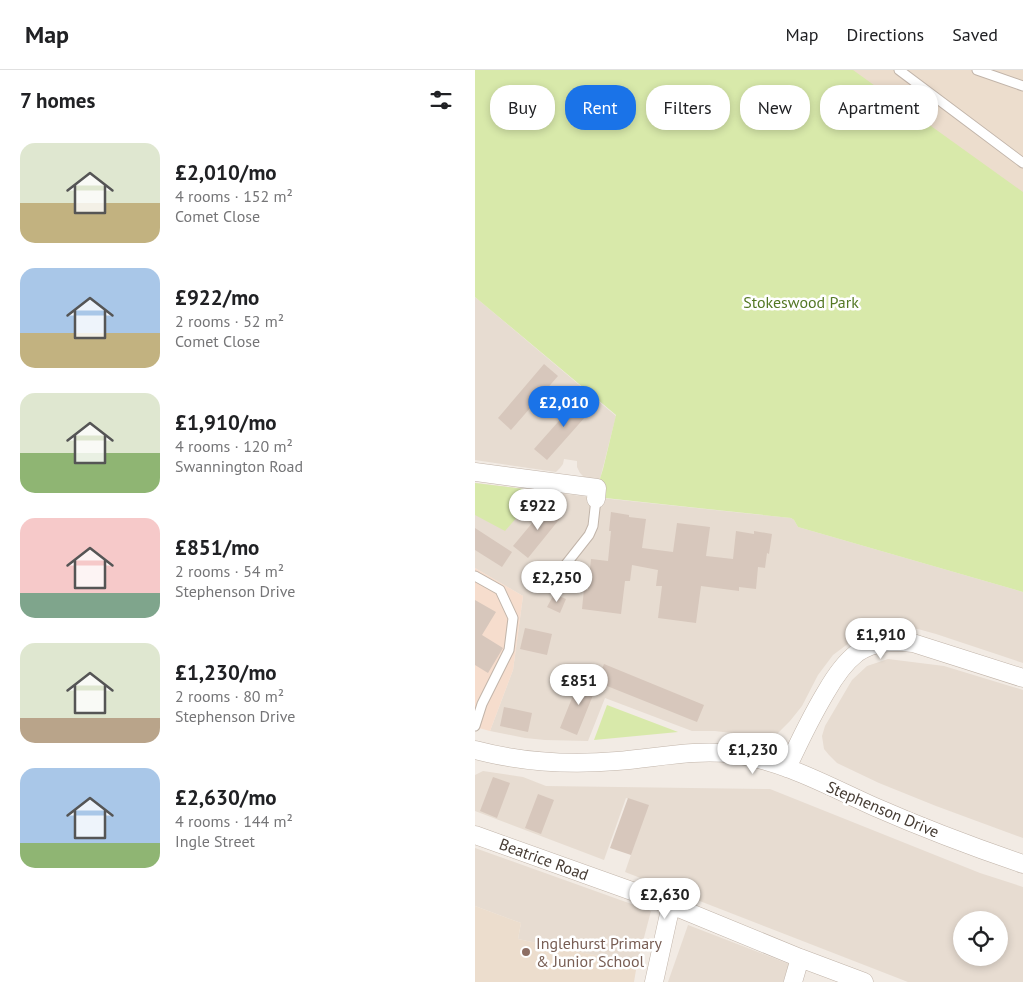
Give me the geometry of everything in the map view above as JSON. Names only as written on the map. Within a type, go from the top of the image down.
[{"type":"street","points":[[475,472],[597,488],[596,499]]},
{"type":"street","points":[[787,768],[812,716],[835,677],[845,664],[858,653],[872,646],[885,642],[913,644],[1023,678]]},
{"type":"street","name":"Stephenson Drive","points":[[475,750],[529,760],[558,762],[617,761],[705,752],[734,754],[787,768],[877,808],[973,847],[1023,864]]},
{"type":"street","name":"Beatrice Road","points":[[475,835],[671,905],[864,982]]},
{"type":"street","points":[[654,982],[671,905]]},
{"type":"street","points":[[793,982],[800,958]]},
{"type":"lane","points":[[899,70],[1023,163]]},
{"type":"lane","points":[[977,70],[1023,86]]},
{"type":"lane","points":[[548,587],[589,535],[593,526],[596,499]]},
{"type":"lane","points":[[475,576],[500,590],[513,618],[509,650],[478,707],[475,726]]},
{"type":"shaded area","points":[[850,70],[1023,70],[1023,196],[932,130],[938,130],[938,85],[871,85]]},
{"type":"shaded area","points":[[475,297],[616,416],[599,483],[585,478],[580,473],[577,461],[564,459],[563,464],[556,472],[475,460]]},
{"type":"shaded area","points":[[475,483],[791,518],[798,527],[1023,592],[1023,663],[918,629],[899,627],[883,629],[853,640],[833,655],[818,675],[802,706],[790,721],[778,733],[764,737],[715,731],[692,731],[605,698],[588,741],[525,738],[490,731],[513,670],[523,596],[475,568]]},
{"type":"shaded area","points":[[475,568],[523,596],[513,670],[490,731],[475,727]]},
{"type":"shaded area","points":[[888,659],[944,666],[1023,690],[1023,838],[879,783],[837,763],[824,749],[822,736],[825,726],[852,680],[867,666]]},
{"type":"shaded area","points":[[483,771],[523,777],[546,786],[770,789],[980,873],[1023,887],[1023,982],[908,982],[625,872],[648,805],[626,798],[604,860],[475,811],[475,775]]},
{"type":"shaded area","points":[[475,848],[651,911],[637,964],[518,939],[521,923],[475,906]]},
{"type":"shaded area","name":"Inglehurst Primary & Junior School","points":[[475,906],[521,923],[518,939],[637,964],[634,982],[475,982]]},
{"type":"shaded area","points":[[688,925],[789,964],[783,982],[668,982]]},
{"type":"green space","name":"Stokeswood Park","points":[[475,70],[853,70],[874,85],[820,85],[820,130],[937,130],[1023,192],[1023,592],[798,527],[791,518],[596,497],[616,415],[475,297]]},
{"type":"green space","points":[[475,483],[540,491],[505,531],[475,515]]},
{"type":"green space","points":[[607,705],[678,732],[594,740]]},
{"type":"building","points":[[544,364],[558,376],[511,430],[498,418]]},
{"type":"building","points":[[581,396],[594,407],[547,460],[534,449]]},
{"type":"building","points":[[548,504],[562,516],[528,558],[513,546]]},
{"type":"building","points":[[611,512],[646,519],[642,548],[673,552],[677,523],[710,527],[706,556],[733,559],[736,531],[772,534],[765,568],[758,567],[756,589],[739,587],[739,591],[701,586],[696,623],[658,618],[662,586],[656,586],[658,570],[632,565],[630,581],[625,581],[621,614],[582,609],[584,589],[588,590],[591,559],[608,561]]},
{"type":"building","points":[[475,528],[512,552],[502,567],[475,550]]},
{"type":"building","points":[[554,594],[566,599],[560,613],[547,607]]},
{"type":"building","points":[[475,600],[496,612],[482,635],[503,648],[488,673],[475,665]]},
{"type":"building","points":[[525,628],[552,634],[547,655],[520,649]]},
{"type":"building","points":[[604,664],[704,705],[697,722],[597,682]]},
{"type":"building","points":[[580,678],[597,685],[577,735],[560,728]]},
{"type":"building","points":[[504,707],[532,713],[528,732],[500,726]]},
{"type":"building","points":[[493,777],[510,783],[497,818],[480,811]]},
{"type":"building","points":[[538,794],[554,800],[541,834],[525,828]]},
{"type":"building","points":[[628,798],[649,805],[631,855],[610,848]]},
{"type":"place","name":"Inglehurst Primary & Junior School","points":[[526,952]]}]
